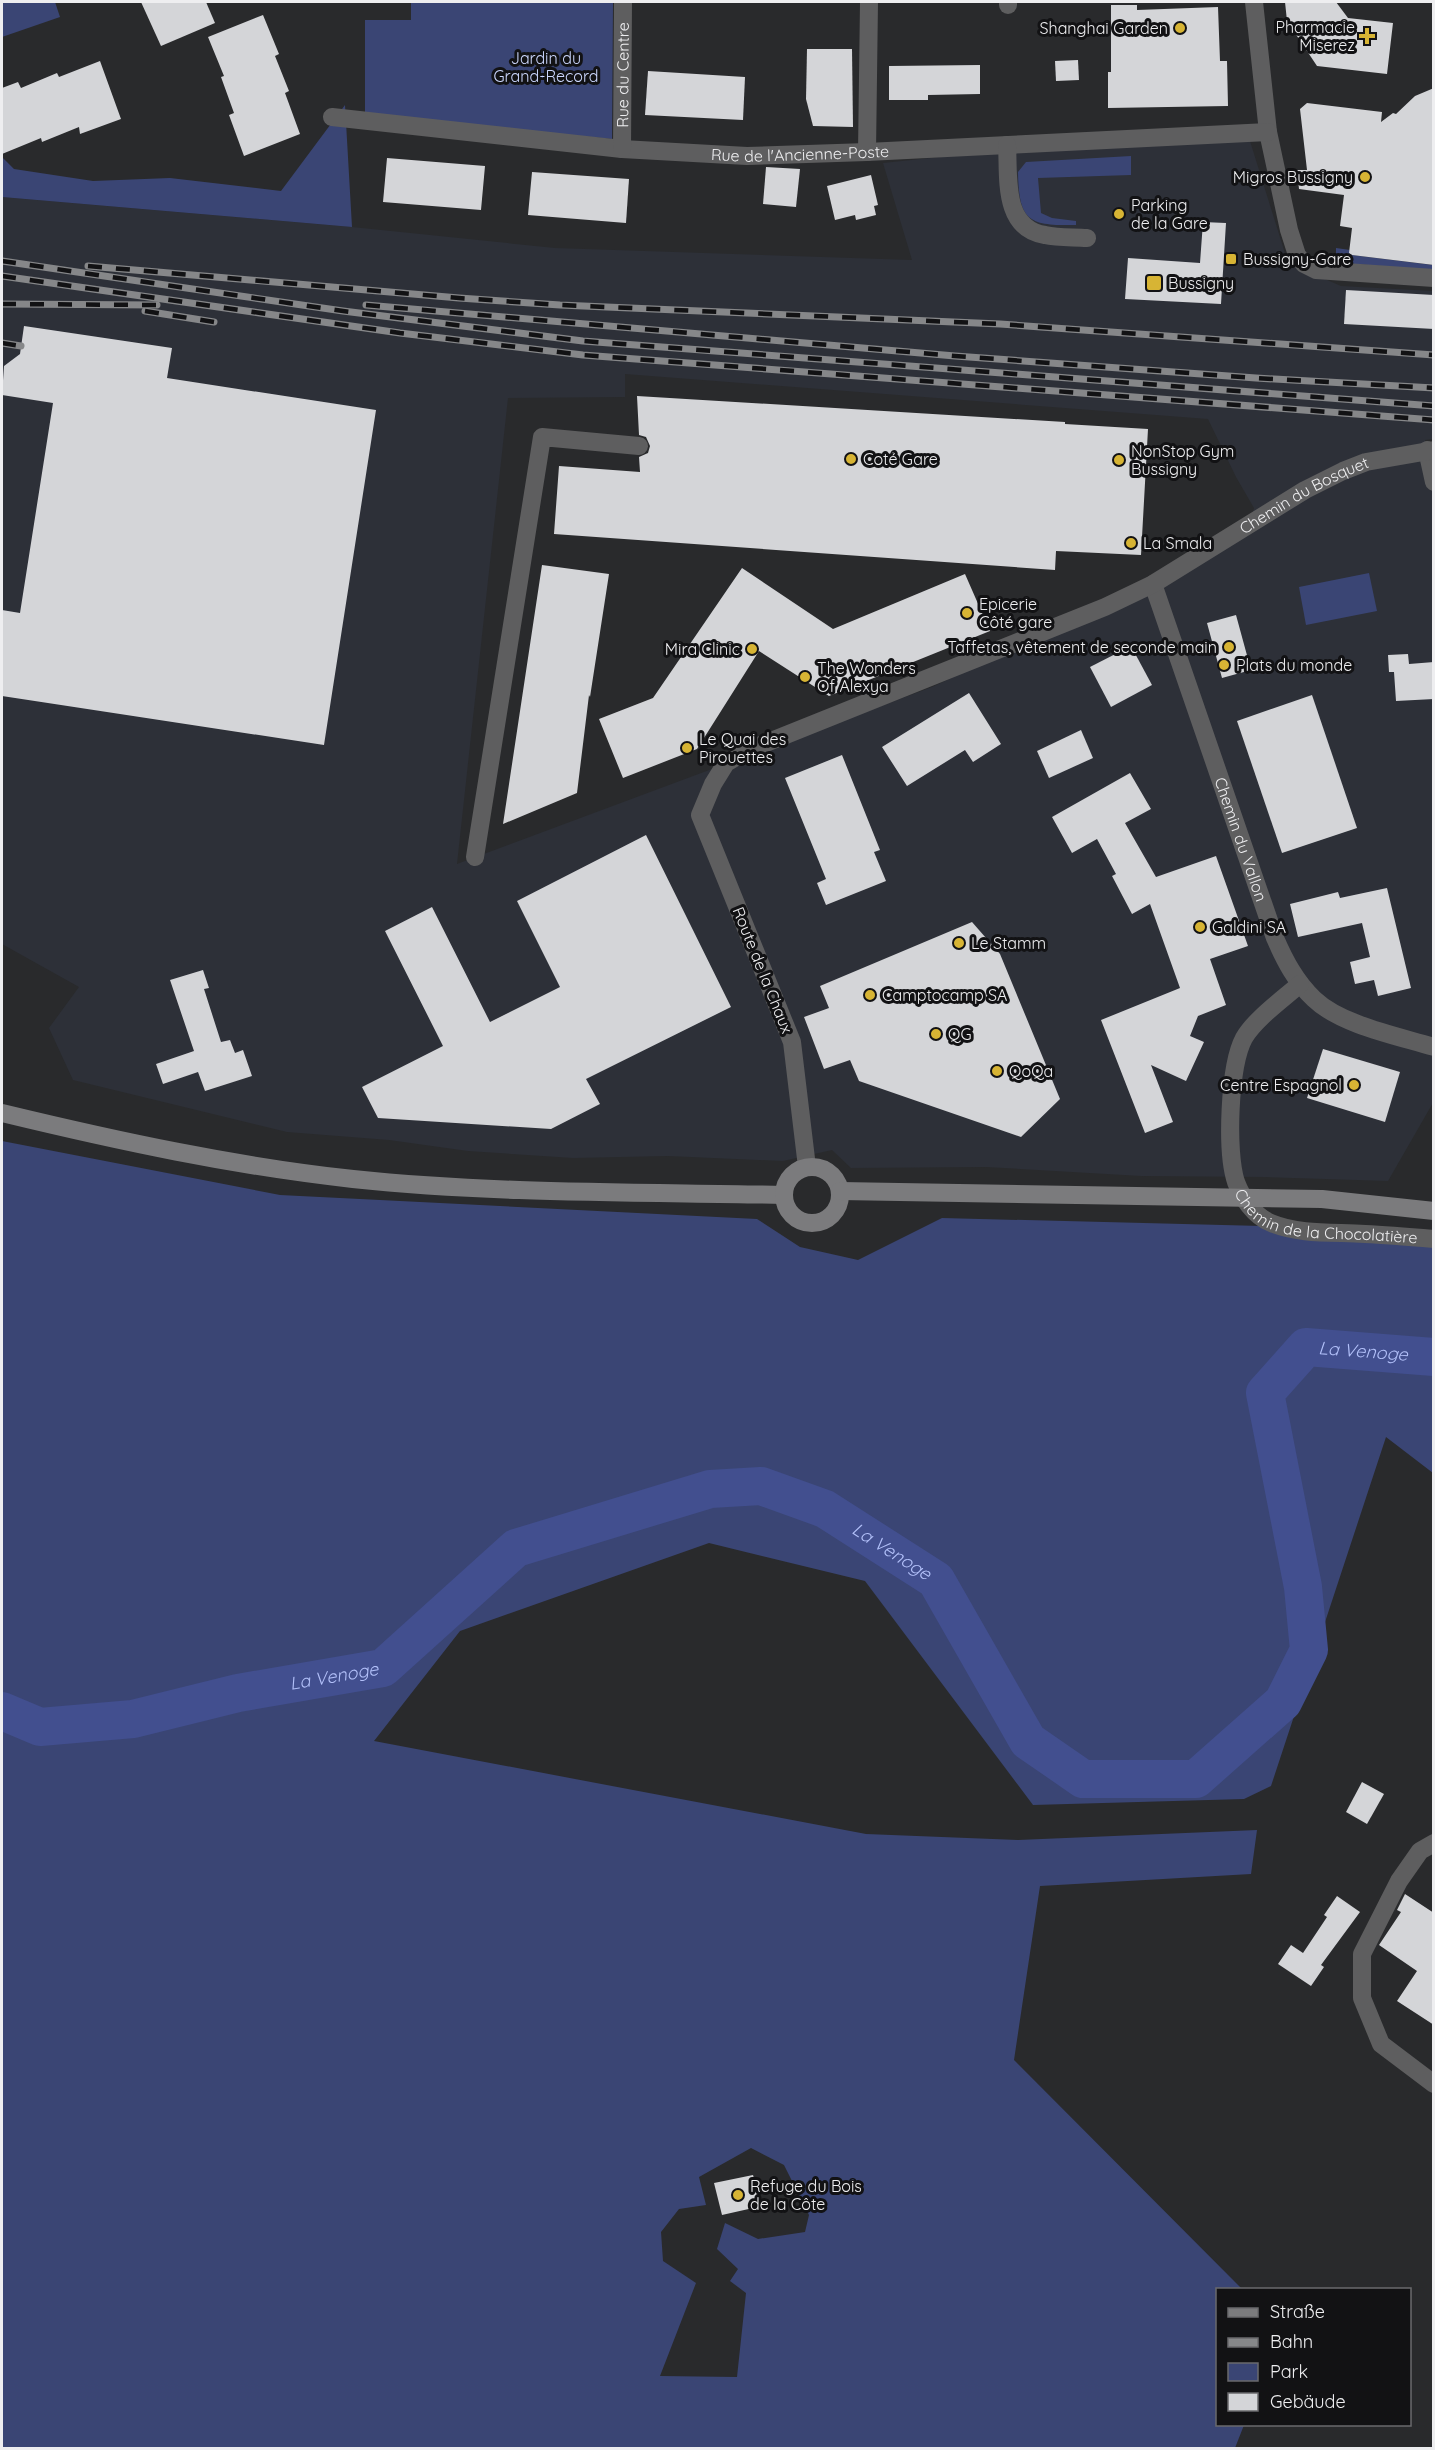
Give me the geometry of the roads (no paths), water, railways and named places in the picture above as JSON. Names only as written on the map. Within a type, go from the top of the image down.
[{"type":"main road","points":[[2,1113],[109,1139],[245,1165],[354,1179],[461,1188],[784,1195]]},
{"type":"main road","points":[[807,1167],[816,1167],[832,1175],[840,1191],[837,1209],[831,1216],[814,1223],[796,1218],[785,1204],[784,1195],[790,1176],[807,1167]]},
{"type":"main road","points":[[840,1191],[1322,1199],[1434,1211]]},
{"type":"street","name":"Rue du Centre","points":[[622,149],[623,2]]},
{"type":"street","points":[[867,152],[869,2]]},
{"type":"street","points":[[1254,2],[1268,132],[1288,230],[1297,255],[1304,264],[1316,270],[1434,278]]},
{"type":"street","name":"Rue de l'Ancienne-Poste","points":[[332,117],[622,149],[747,156],[1268,132]]},
{"type":"street","points":[[1007,145],[1010,203],[1022,225],[1031,232],[1045,235],[1087,238]]},
{"type":"street","points":[[475,857],[542,437],[639,446]]},
{"type":"street","points":[[1430,450],[1434,482]]},
{"type":"street","name":"Chemin du Bosquet","points":[[700,815],[713,784],[726,763],[746,751],[1105,607],[1153,584],[1277,506],[1324,480],[1366,462],[1430,450]]},
{"type":"street","name":"Chemin du Vallon","points":[[1153,584],[1275,938],[1286,962],[1300,984],[1316,1001],[1336,1013],[1434,1047]]},
{"type":"street","name":"Route de la Chaux","points":[[700,815],[792,1042],[807,1167]]},
{"type":"street","name":"Chemin de la Chocolatière","points":[[1300,984],[1245,1036],[1236,1057],[1232,1080],[1232,1153],[1236,1181],[1247,1204],[1269,1222],[1296,1230],[1434,1239]]},
{"type":"street","points":[[1434,1843],[1420,1851],[1399,1881],[1366,1941],[1362,1954],[1362,1998],[1381,2044],[1434,2084]]},
{"type":"waterway","name":"La Venoge","points":[[2,1711],[40,1727],[133,1719],[238,1693],[383,1668],[516,1548],[710,1489],[761,1486],[825,1509],[936,1580],[1028,1741],[1083,1779],[1196,1779],[1283,1702],[1309,1650],[1303,1587],[1265,1393],[1306,1347],[1434,1357]]},
{"type":"railway","points":[[2,261],[343,311],[583,341],[1434,406]]},
{"type":"railway","points":[[88,266],[560,305],[1000,324],[1434,355]]},
{"type":"railway","points":[[2,276],[400,333],[583,355],[1434,420]]},
{"type":"railway","points":[[2,304],[157,305]]},
{"type":"railway","points":[[366,305],[955,356],[1256,378],[1434,388]]},
{"type":"railway","points":[[145,311],[214,322]]},
{"type":"railway","points":[[2,343],[21,346]]},
{"type":"place","name":"Shanghai Garden","points":[[1180,28]]},
{"type":"place","name":"Pharmacie Miserez","points":[[1367,36]]},
{"type":"place","name":"Migros Bussigny","points":[[1365,177]]},
{"type":"place","name":"Parking de la Gare","points":[[1119,214]]},
{"type":"place","name":"Bussigny-Gare","points":[[1231,259]]},
{"type":"place","name":"Bussigny","points":[[1154,283]]},
{"type":"place","name":"Coté Gare","points":[[851,459]]},
{"type":"place","name":"NonStop Gym Bussigny","points":[[1119,460]]},
{"type":"place","name":"La Smala","points":[[1131,543]]},
{"type":"place","name":"Epicerie Côté gare","points":[[967,613]]},
{"type":"place","name":"Taffetas, vêtement de seconde main","points":[[1229,647]]},
{"type":"place","name":"Mira Clinic","points":[[752,649]]},
{"type":"place","name":"Plats du monde","points":[[1224,665]]},
{"type":"place","name":"The Wonders Of Alexya","points":[[805,677]]},
{"type":"place","name":"Le Quai des Pirouettes","points":[[687,748]]},
{"type":"place","name":"Galdini SA","points":[[1200,927]]},
{"type":"place","name":"Le Stamm","points":[[959,943]]},
{"type":"place","name":"Camptocamp SA","points":[[870,995]]},
{"type":"place","name":"QG","points":[[936,1034]]},
{"type":"place","name":"QoQa","points":[[997,1071]]},
{"type":"place","name":"Centre Espagnol","points":[[1354,1085]]},
{"type":"place","name":"Refuge du Bois de la Côte","points":[[738,2195]]},
{"type":"park label","name":"Jardin du Grand-Record","points":[[546,67]]}]
